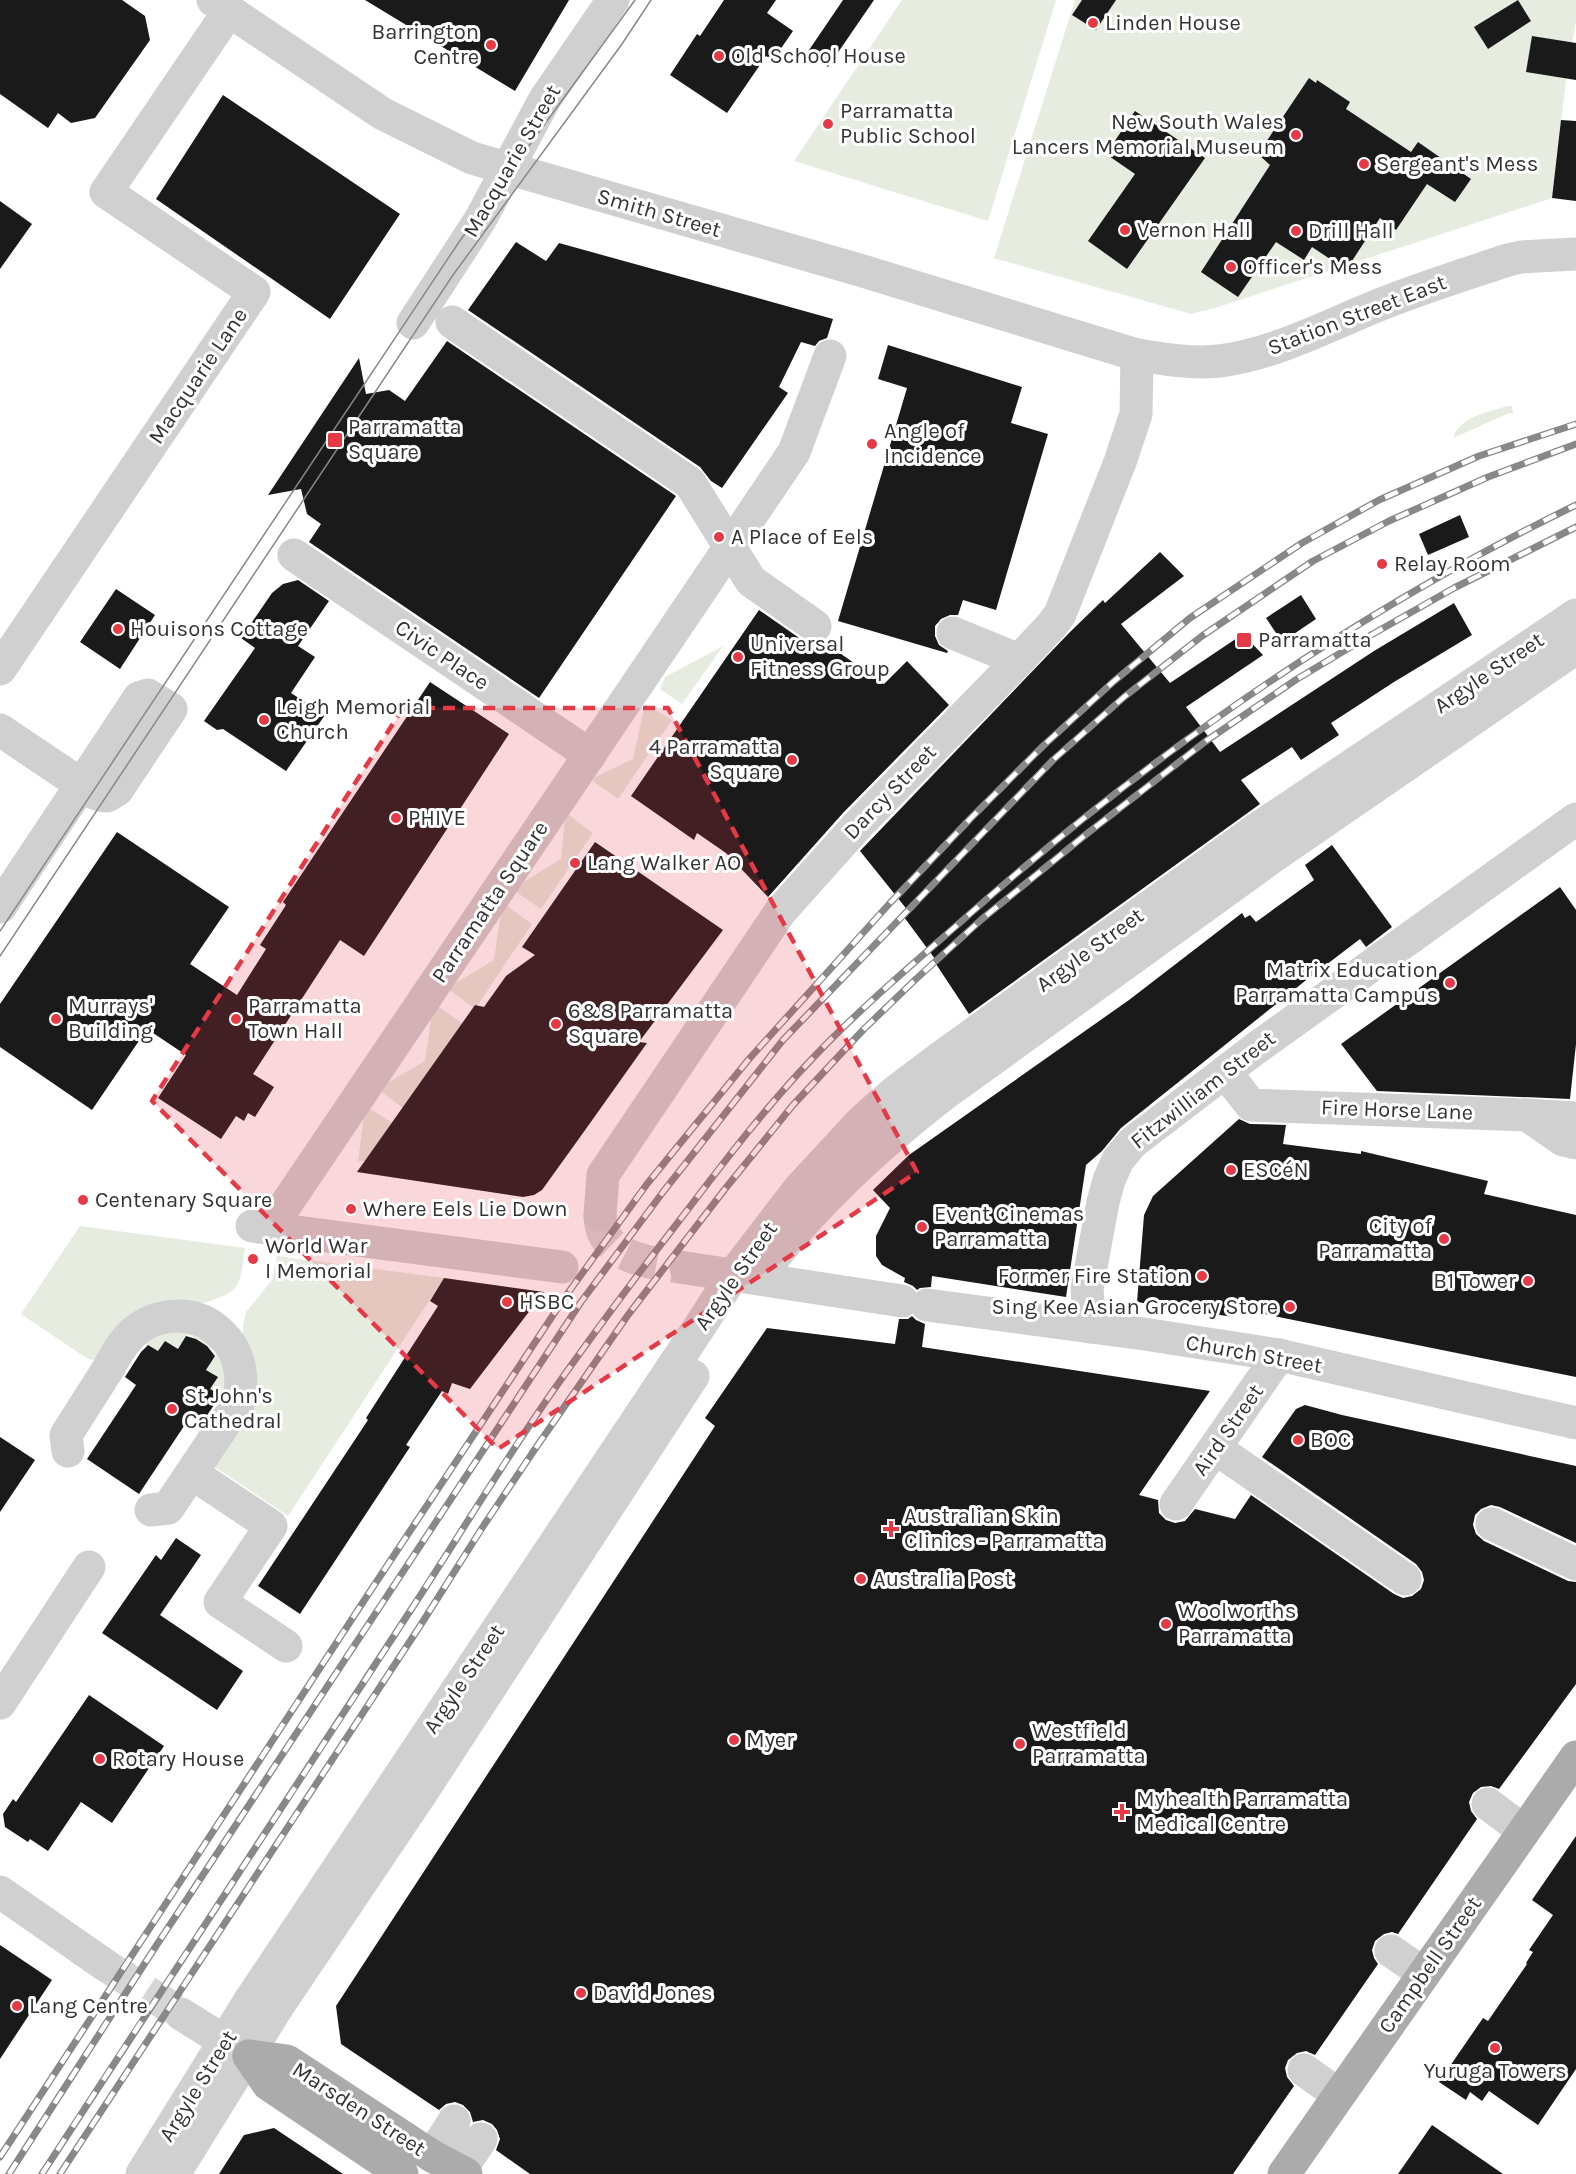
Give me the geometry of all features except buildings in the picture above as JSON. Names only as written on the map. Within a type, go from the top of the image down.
[{"type":"main road","name":"Campbell Street","points":[[1284,2174],[1576,1757]]},
{"type":"main road","name":"Marsden Street","points":[[237,2049],[287,2061],[432,2156],[463,2173]]},
{"type":"main road","name":"Marsden Street","points":[[237,2049],[268,2084],[393,2172]]},
{"type":"street","name":"Macquarie Street","points":[[412,323],[480,220],[545,99],[613,0]]},
{"type":"street","name":"Smith Street","points":[[221,5],[383,114],[452,149],[507,168],[855,269],[1137,355]]},
{"type":"street","name":"Macquarie Lane","points":[[0,669],[254,292],[106,192],[221,5]]},
{"type":"street","name":"Station Street East","points":[[1137,355],[1170,360],[1217,361],[1252,354],[1285,344],[1386,302],[1508,260],[1521,257],[1576,254]]},
{"type":"street","points":[[452,322],[690,483],[751,581],[815,626]]},
{"type":"street","name":"Darcy Street","points":[[600,1215],[603,1175],[780,912],[857,826],[1019,660],[1060,614],[1136,414],[1137,355]]},
{"type":"street","name":"Parramatta Square","points":[[562,1267],[259,1227],[590,755],[794,452],[830,356]]},
{"type":"street","name":"Civic Place","points":[[294,555],[590,755]]},
{"type":"street","name":"Argyle Street","points":[[142,2174],[237,2049],[278,2006],[422,1792],[799,1189],[833,1150],[895,1092],[1260,827],[1576,615]]},
{"type":"street","points":[[953,633],[1019,660]]},
{"type":"street","name":"Argyle Street","points":[[745,1276],[788,1239],[839,1184],[917,1116],[1262,865],[1576,648]]},
{"type":"street","points":[[0,906],[137,701]]},
{"type":"street","points":[[0,730],[81,785]]},
{"type":"street","name":"Fitzwilliam Street","points":[[1090,1327],[1105,1292],[1119,1205],[1126,1182],[1153,1148],[1231,1079],[1574,834]]},
{"type":"street","name":"Fire Horse Lane","points":[[1231,1079],[1251,1105],[1576,1118]]},
{"type":"street","points":[[1527,1115],[1563,1140],[1576,1143]]},
{"type":"street","name":"Church Street","points":[[686,1268],[1279,1356],[1576,1423]]},
{"type":"street","points":[[68,1451],[66,1436],[121,1347],[133,1333],[159,1318],[174,1316],[204,1321],[217,1329],[228,1340],[241,1370],[242,1386],[239,1402],[193,1474],[168,1508],[151,1510]]},
{"type":"street","name":"Aird Street","points":[[1176,1504],[1279,1356]]},
{"type":"street","points":[[1215,1449],[1405,1579]]},
{"type":"street","points":[[193,1474],[271,1526],[220,1602],[286,1646]]},
{"type":"street","points":[[1492,1524],[1576,1563]]},
{"type":"street","points":[[0,1703],[89,1567]]},
{"type":"street","points":[[1488,1804],[1524,1830]]},
{"type":"street","points":[[0,1892],[105,1965]]},
{"type":"street","points":[[1391,1952],[1424,1974]]},
{"type":"street","name":"Marsden Street","points":[[181,2014],[237,2049]]},
{"type":"street","name":"Argyle Street","points":[[174,2174],[237,2049]]},
{"type":"street","points":[[1305,2070],[1339,2095]]},
{"type":"street","points":[[432,2156],[454,2121]]},
{"type":"street","points":[[463,2173],[481,2139]]},
{"type":"highlighted area","points":[[403,708],[668,708],[917,1172],[498,1449],[152,1101]]},
{"type":"shaded area","points":[[902,0],[1056,0],[988,221],[794,161]]},
{"type":"shaded area","name":"New South Wales Lancers Memorial Museum","points":[[1075,0],[1576,0],[1576,21],[1567,72],[1552,198],[1191,314],[994,258]]},
{"type":"shaded area","points":[[1512,406],[1513,414],[1509,413],[1453,438],[1468,420]]},
{"type":"shaded area","points":[[723,646],[682,704],[660,689],[665,677]]},
{"type":"shaded area","points":[[645,704],[672,720],[618,799],[593,781],[595,777],[633,759]]},
{"type":"shaded area","points":[[569,815],[593,833],[541,909],[512,889],[561,859],[565,818]]},
{"type":"shaded area","points":[[504,904],[532,924],[475,1009],[447,988],[494,960]]},
{"type":"shaded area","points":[[436,1005],[465,1025],[406,1110],[377,1089],[425,1061],[433,1006]]},
{"type":"shaded area","points":[[367,1107],[391,1122],[392,1129],[372,1162],[358,1161],[365,1108]]},
{"type":"shaded area","points":[[80,1226],[245,1248],[243,1267],[237,1285],[222,1297],[155,1316],[134,1329],[99,1358],[88,1359],[21,1314]]},
{"type":"shaded area","points":[[277,1256],[444,1278],[288,1516],[215,1467],[243,1347],[246,1312],[272,1280]]},
{"type":"shaded area","points":[[182,1326],[226,1353],[228,1401],[210,1389],[218,1377],[206,1370],[217,1353],[188,1334],[178,1349],[158,1351],[139,1339]]},
{"type":"tunnel","points":[[600,1215],[602,1230],[618,1250],[644,1261],[686,1268]]},
{"type":"tunnel","points":[[105,1965],[181,2014]]},
{"type":"tram line","points":[[0,931],[459,242],[635,0]]},
{"type":"tram line","points":[[0,956],[453,275],[622,44],[651,0]]},
{"type":"railway","points":[[0,2157],[565,1297],[647,1184],[749,1059],[890,903],[1043,746],[1113,682],[1190,618],[1302,543],[1379,500],[1479,456],[1576,424]]},
{"type":"railway","points":[[9,2174],[156,1946],[581,1302],[663,1192],[783,1040],[1053,760],[1124,697],[1202,636],[1313,561],[1389,521],[1488,477],[1576,444]]},
{"type":"railway","points":[[42,2174],[548,1398],[612,1309],[711,1180],[759,1118],[793,1079],[867,1005],[964,919],[1106,800],[1180,744],[1334,640],[1413,592],[1576,505]]},
{"type":"railway","points":[[60,2174],[535,1449],[628,1315],[793,1105],[864,1029],[982,919],[1206,741],[1297,679],[1364,639],[1454,588],[1576,527]]},
{"type":"place","name":"Linden House","points":[[1093,23]]},
{"type":"place","name":"Barrington Centre","points":[[491,45]]},
{"type":"place","name":"Old School House","points":[[719,56]]},
{"type":"place","name":"Parramatta Public School","points":[[828,124]]},
{"type":"place","name":"New South Wales Lancers Memorial Museum","points":[[1296,135]]},
{"type":"place","name":"Sergeant's Mess","points":[[1364,164]]},
{"type":"place","name":"Vernon Hall","points":[[1125,230]]},
{"type":"place","name":"Drill Hall","points":[[1296,231]]},
{"type":"place","name":"Officer's Mess","points":[[1231,267]]},
{"type":"place","name":"Parramatta Square","points":[[335,440]]},
{"type":"place","name":"Angle of Incidence","points":[[872,444]]},
{"type":"place","name":"A Place of Eels","points":[[719,537]]},
{"type":"place","name":"Relay Room","points":[[1382,564]]},
{"type":"place","name":"Houisons Cottage","points":[[118,629]]},
{"type":"place","name":"Parramatta","points":[[1244,640]]},
{"type":"place","name":"Universal Fitness Group","points":[[738,657]]},
{"type":"place","name":"Leigh Memorial Church","points":[[264,720]]},
{"type":"place","name":"4 Parramatta Square","points":[[792,760]]},
{"type":"place","name":"PHIVE","points":[[396,818]]},
{"type":"place","name":"Lang Walker AO","points":[[575,863]]},
{"type":"place","name":"Matrix Education Parramatta Campus","points":[[1450,983]]},
{"type":"place","name":"Murrays' Building","points":[[56,1019]]},
{"type":"place","name":"Parramatta Town Hall","points":[[236,1019]]},
{"type":"place","name":"6&8 Parramatta Square","points":[[556,1024]]},
{"type":"place","name":"ESCéN","points":[[1231,1170]]},
{"type":"place","name":"Centenary Square","points":[[83,1200]]},
{"type":"place","name":"Where Eels Lie Down","points":[[351,1209]]},
{"type":"place","name":"Event Cinemas Parramatta","points":[[922,1227]]},
{"type":"place","name":"City of Parramatta","points":[[1444,1239]]},
{"type":"place","name":"World War I Memorial","points":[[253,1259]]},
{"type":"place","name":"Former Fire Station","points":[[1202,1276]]},
{"type":"place","name":"B1 Tower","points":[[1528,1281]]},
{"type":"place","name":"HSBC","points":[[507,1302]]},
{"type":"place","name":"Sing Kee Asian Grocery Store","points":[[1290,1307]]},
{"type":"place","name":"St John's Cathedral","points":[[172,1409]]},
{"type":"place","name":"BOC","points":[[1298,1440]]},
{"type":"place","name":"Australian Skin Clinics - Parramatta","points":[[891,1529]]},
{"type":"place","name":"Australia Post","points":[[861,1579]]},
{"type":"place","name":"Woolworths Parramatta","points":[[1166,1624]]},
{"type":"place","name":"Myer","points":[[734,1740]]},
{"type":"place","name":"Westfield Parramatta","points":[[1020,1744]]},
{"type":"place","name":"Rotary House","points":[[100,1759]]},
{"type":"place","name":"Myhealth Parramatta Medical Centre","points":[[1122,1812]]},
{"type":"place","name":"David Jones","points":[[581,1993]]},
{"type":"place","name":"Lang Centre","points":[[17,2006]]},
{"type":"place","name":"Yuruga Towers","points":[[1495,2048]]}]
